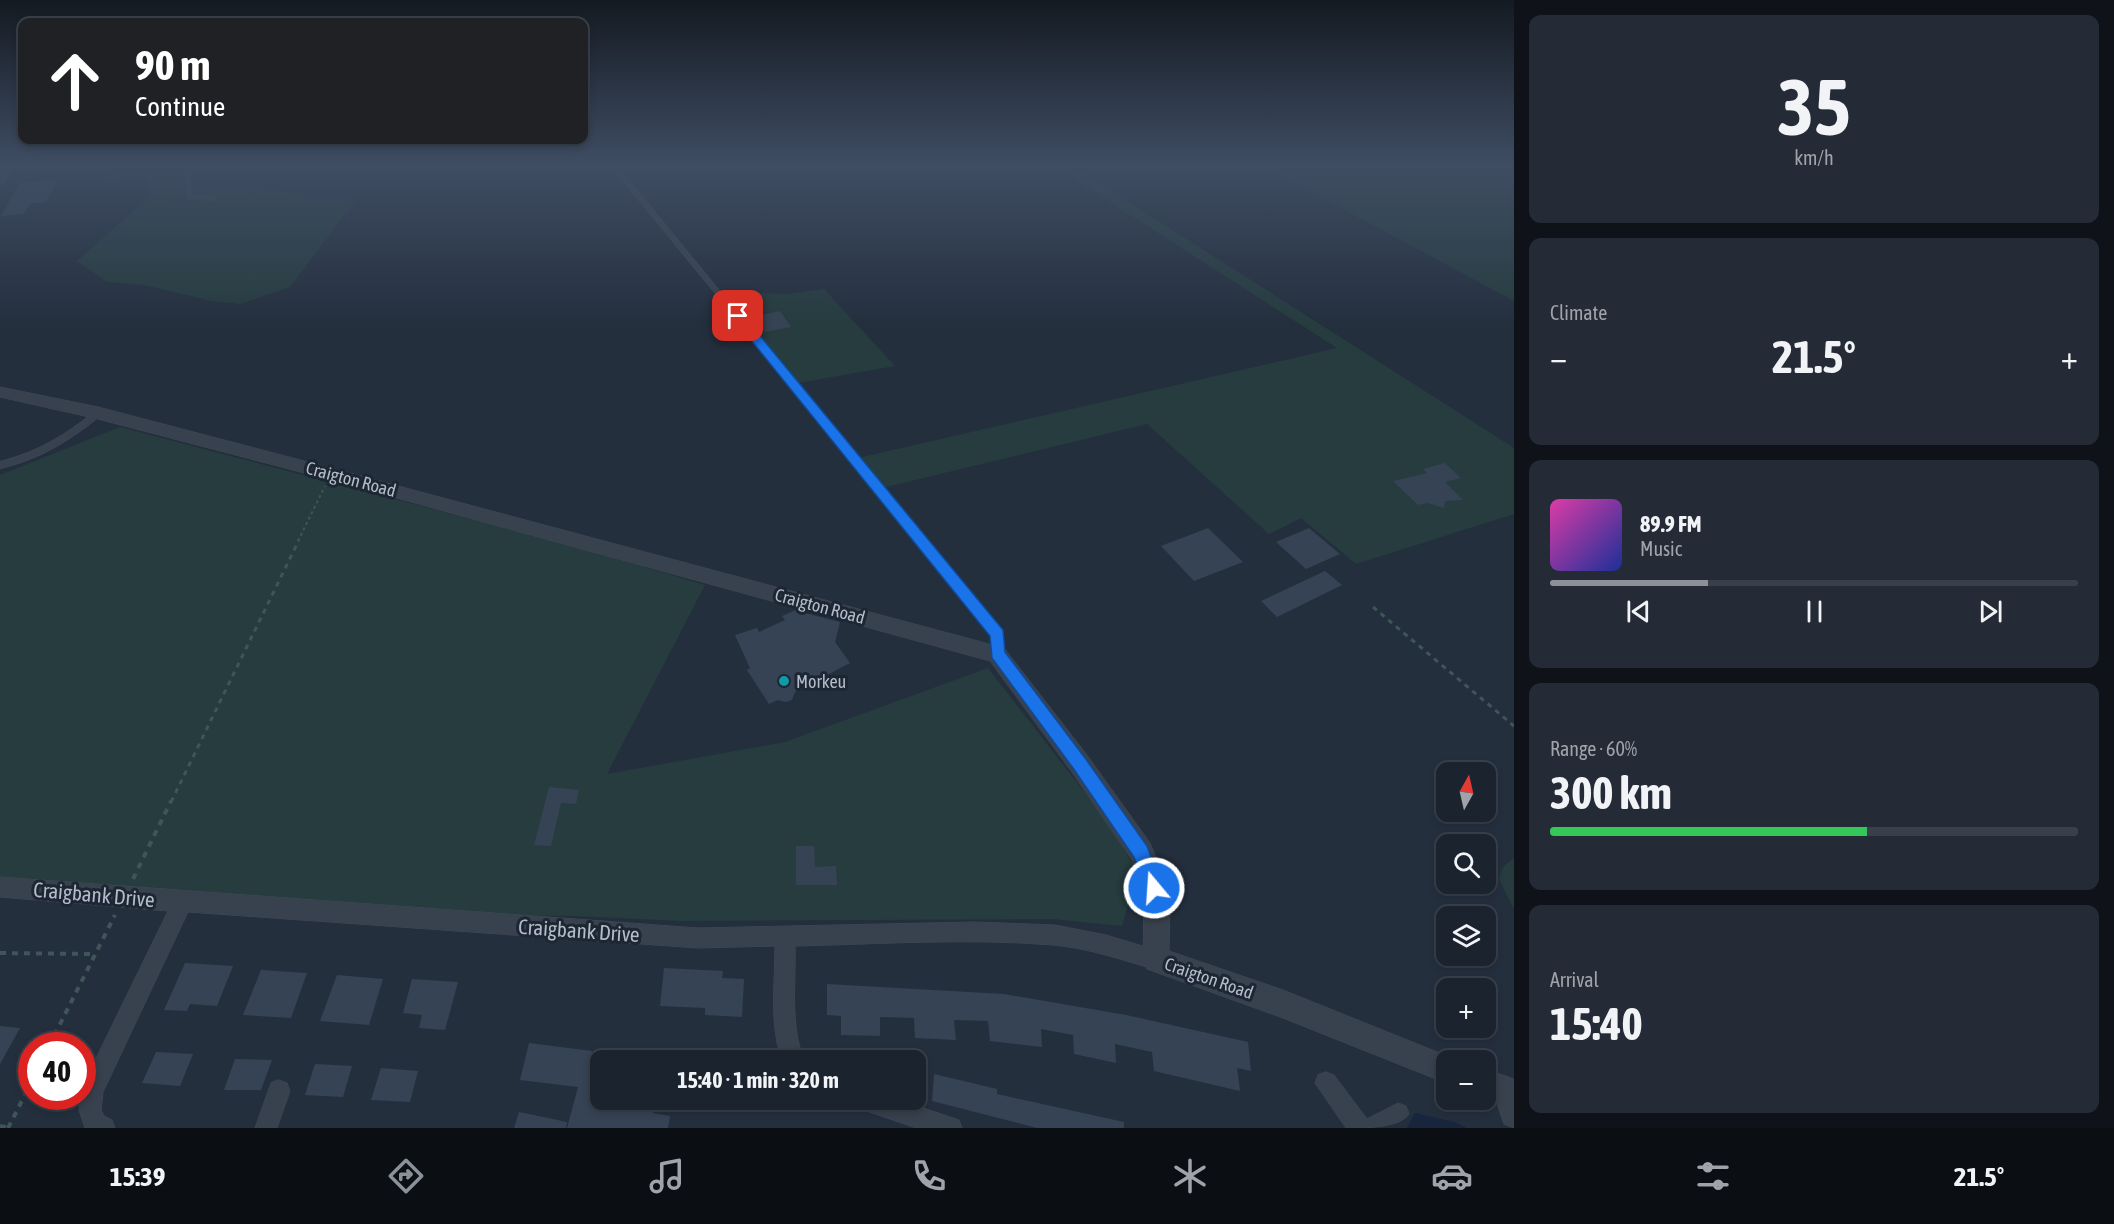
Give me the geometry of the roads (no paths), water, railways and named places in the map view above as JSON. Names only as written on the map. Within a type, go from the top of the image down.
[{"type":"street","name":"Craigton Road","points":[[0,392],[98,413],[331,474],[997,654],[1079,763],[1141,852],[1150,874],[1157,902],[1156,960],[1283,1004],[1436,1065]]},
{"type":"street","name":"Craigbank Drive","points":[[0,887],[699,938],[974,932],[1055,936],[1106,945],[1156,960]]},
{"type":"street","points":[[104,1128],[96,1126],[90,1110],[92,1091],[183,902]]},
{"type":"street","points":[[785,937],[787,1034],[791,1050]]},
{"type":"street","points":[[1326,1083],[1360,1128]]},
{"type":"street","points":[[266,1128],[279,1091]]},
{"type":"street","points":[[896,1110],[951,1128]]},
{"type":"street","points":[[1373,1128],[1398,1114]]},
{"type":"lane","points":[[657,219],[998,635],[997,654]]},
{"type":"lane","points":[[0,465],[20,460],[68,440],[98,413]]},
{"type":"water","points":[[1415,1113],[1455,1122],[1467,1128],[1407,1128]]},
{"type":"place","name":"Morkeu","points":[[784,681]]}]
